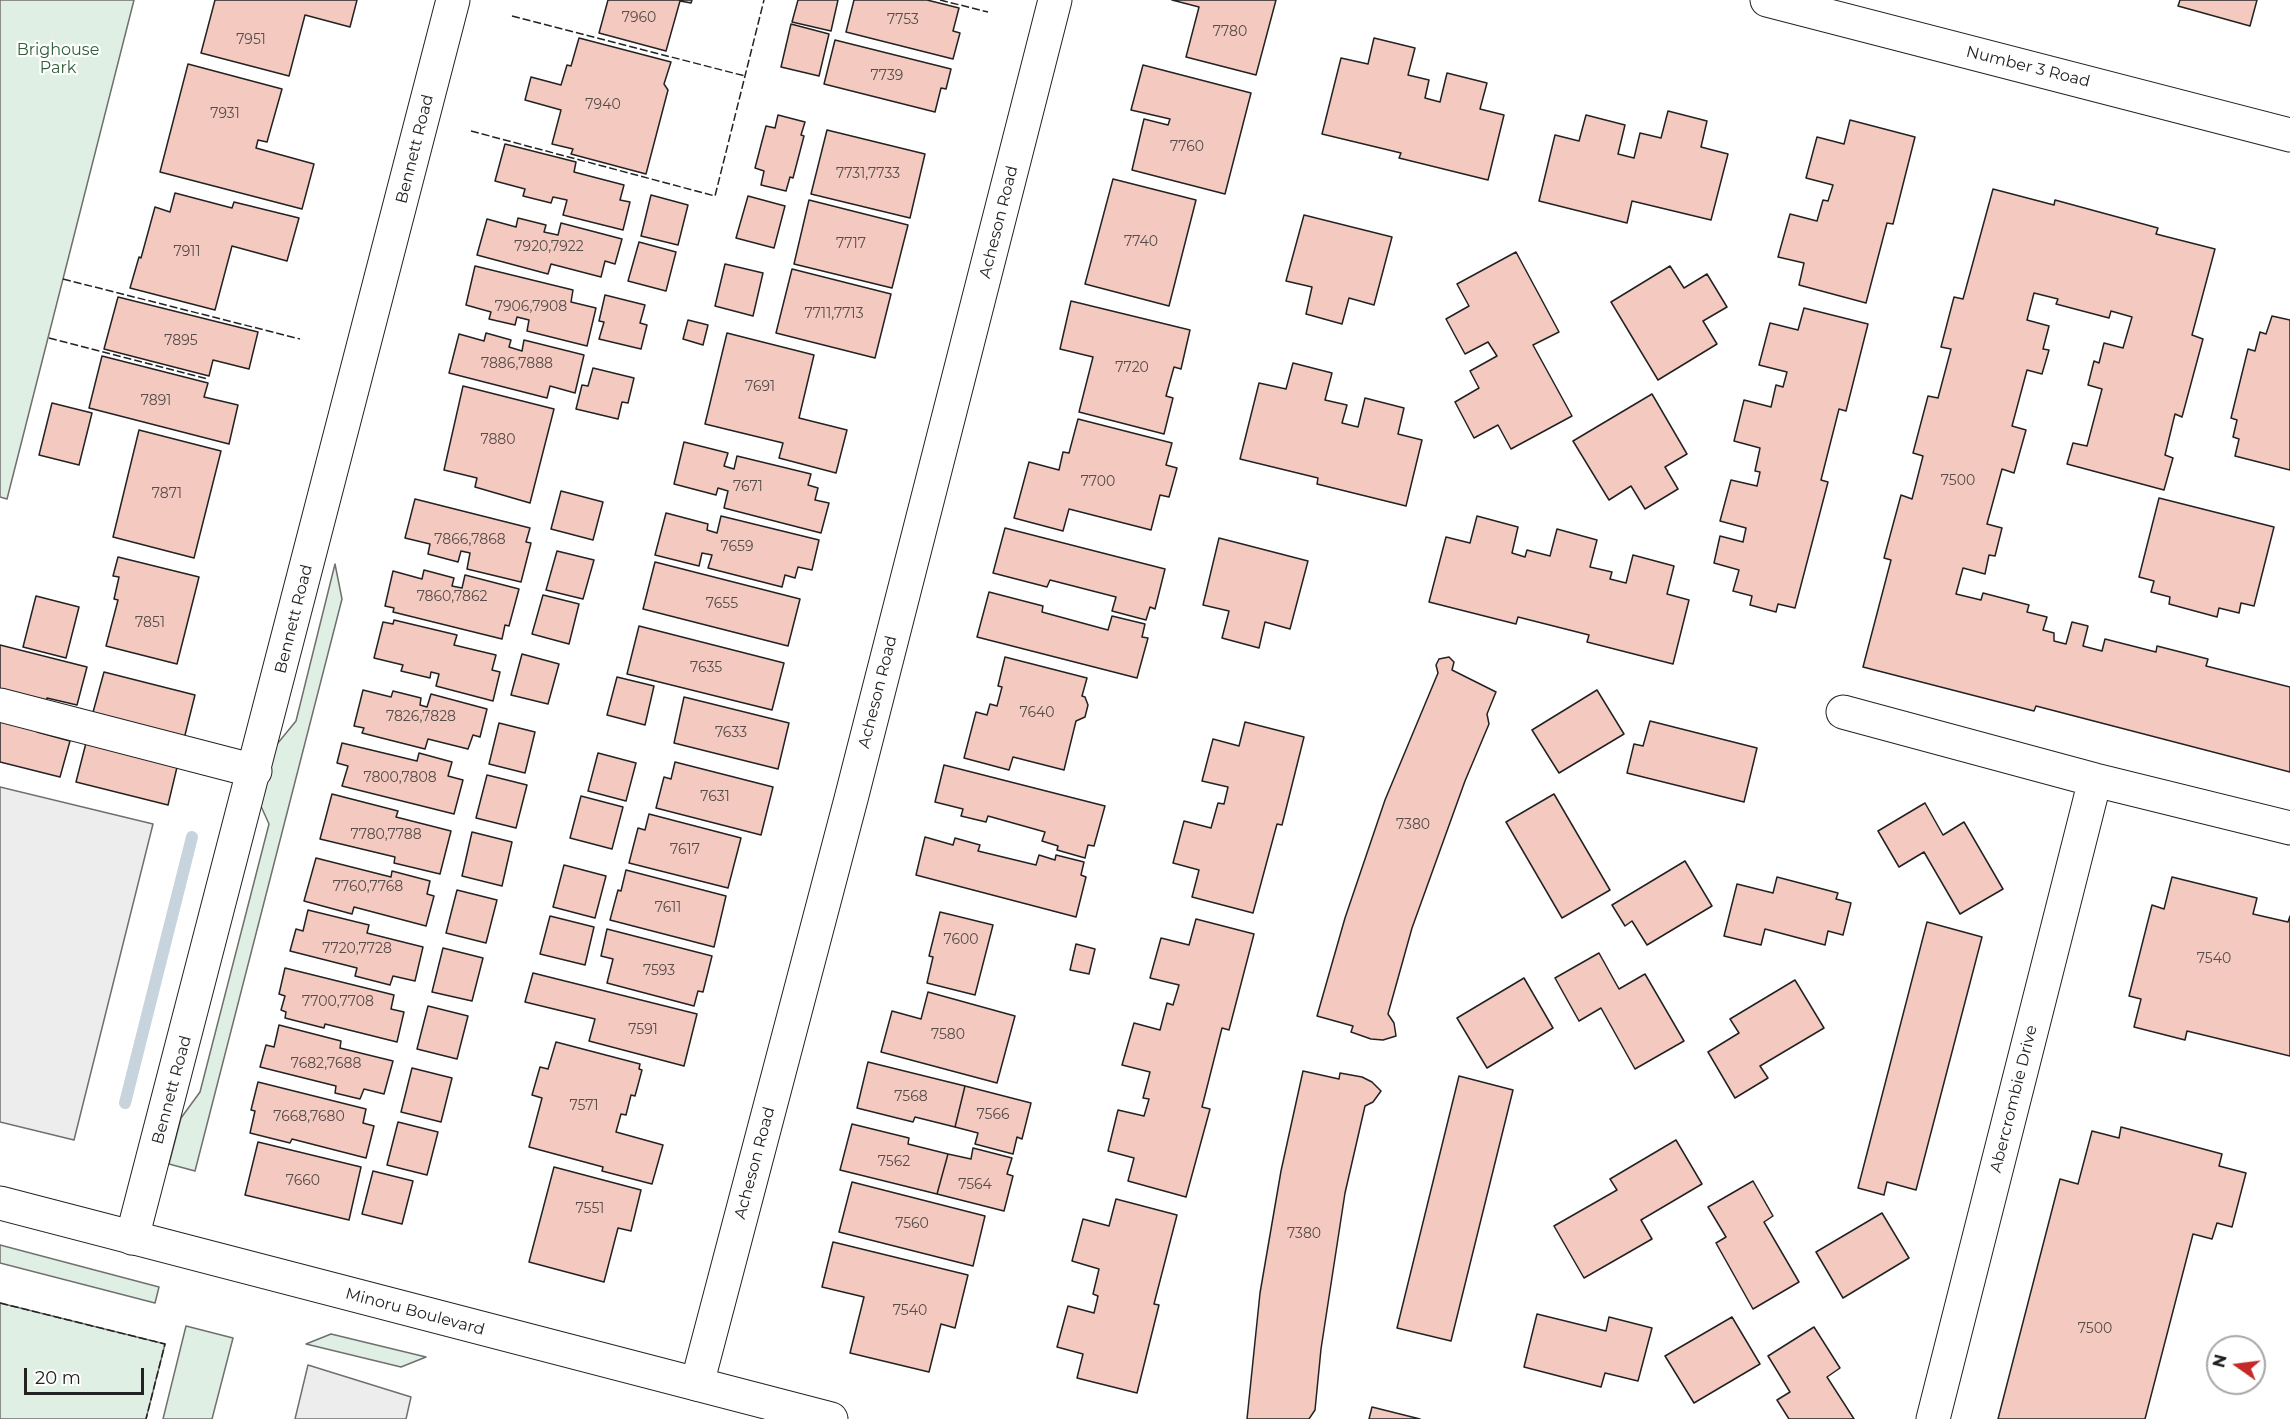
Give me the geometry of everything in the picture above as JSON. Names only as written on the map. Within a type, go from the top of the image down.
[{"type":"street","name":"Bennett Road","points":[[132,1238],[255,771],[453,0]]},
{"type":"street","name":"Acheson Road","points":[[697,1384],[848,810],[1054,0]]},
{"type":"street","name":"Number 3 Road","points":[[1767,0],[2290,135]]},
{"type":"street","points":[[0,705],[255,771]]},
{"type":"street","points":[[1843,712],[2095,780],[2290,828]]},
{"type":"street","name":"Abercrombie Drive","points":[[1933,1419],[2095,780]]},
{"type":"street","name":"Minoru Boulevard","points":[[0,1203],[831,1419]]},
{"type":"green space","name":"Brighouse Park","points":[[0,0],[134,0],[7,499],[0,497]]},
{"type":"green space","points":[[335,564],[342,599],[195,1171],[169,1164],[181,1118],[200,1092],[269,824],[260,804],[273,749],[296,721]]},
{"type":"green space","points":[[0,1245],[159,1287],[155,1303],[0,1263]]},
{"type":"green space","points":[[0,1303],[165,1344],[146,1419],[0,1419]]},
{"type":"green space","points":[[186,1326],[233,1338],[212,1419],[163,1419]]},
{"type":"green space","points":[[331,1334],[426,1357],[401,1367],[306,1344]]},
{"type":"shaded area","points":[[0,787],[153,824],[74,1140],[0,1122]]},
{"type":"shaded area","points":[[308,1365],[411,1397],[406,1419],[295,1419]]},
{"type":"building","points":[[215,0],[357,0],[350,27],[305,15],[289,76],[201,53]]},
{"type":"building","points":[[608,0],[692,0],[691,3],[680,1],[666,51],[599,33]]},
{"type":"building","points":[[798,0],[838,0],[831,31],[792,22]]},
{"type":"building","points":[[854,0],[927,0],[959,8],[953,31],[960,33],[953,59],[846,32]]},
{"type":"building","points":[[1172,0],[1276,0],[1256,75],[1186,57],[1199,7]]},
{"type":"building","points":[[2180,0],[2257,0],[2250,26],[2178,6]]},
{"type":"building","points":[[791,24],[829,34],[819,76],[781,67]]},
{"type":"building","points":[[579,38],[671,62],[664,84],[668,90],[646,174],[571,154],[573,149],[552,144],[561,110],[525,100],[531,77],[561,85],[567,65],[571,66]]},
{"type":"building","points":[[1374,38],[1415,48],[1408,75],[1429,80],[1425,98],[1440,102],[1447,73],[1487,83],[1480,109],[1504,115],[1488,180],[1399,158],[1401,153],[1322,134],[1341,58],[1368,64]]},
{"type":"building","points":[[835,40],[951,69],[946,89],[941,88],[935,112],[824,84]]},
{"type":"building","points":[[188,64],[282,89],[267,142],[258,140],[256,148],[314,164],[302,209],[160,172]]},
{"type":"building","points":[[1143,65],[1251,93],[1225,194],[1132,170],[1144,119],[1168,125],[1170,119],[1131,110]]},
{"type":"building","points":[[1668,111],[1707,121],[1701,147],[1728,154],[1711,220],[1632,201],[1627,223],[1539,201],[1555,135],[1579,141],[1586,115],[1625,125],[1618,154],[1634,158],[1640,133],[1661,138]]},
{"type":"building","points":[[778,115],[805,122],[801,135],[804,136],[793,178],[790,177],[786,191],[761,185],[764,171],[755,168],[766,126],[775,128]]},
{"type":"building","points":[[1850,120],[1915,137],[1893,224],[1887,223],[1866,303],[1799,285],[1804,263],[1778,257],[1790,214],[1817,221],[1823,200],[1828,201],[1833,185],[1806,178],[1817,137],[1844,144]]},
{"type":"building","points":[[827,130],[925,154],[910,218],[811,194]]},
{"type":"building","points":[[505,144],[576,162],[574,172],[624,185],[620,200],[630,202],[623,230],[563,215],[567,200],[553,197],[551,203],[523,196],[525,189],[495,181]]},
{"type":"building","points":[[1113,179],[1196,200],[1169,306],[1085,284]]},
{"type":"building","points":[[1993,189],[2054,205],[2055,200],[2158,228],[2156,234],[2215,249],[2192,335],[2203,339],[2182,417],[2175,414],[2165,455],[2173,458],[2164,490],[2067,464],[2073,443],[2087,446],[2102,389],[2088,385],[2094,361],[2099,363],[2104,343],[2123,348],[2132,317],[2111,311],[2109,318],[2056,304],[2058,299],[2034,293],[2027,320],[2049,326],[2043,349],[2049,350],[2042,374],[2027,370],[2012,426],[2026,430],[2014,473],[2002,469],[1987,524],[2002,528],[1995,556],[1989,555],[1985,574],[1963,568],[1956,594],[1981,600],[1983,593],[2029,605],[2027,612],[2047,617],[2043,630],[2054,633],[2054,641],[2066,644],[2072,622],[2088,626],[2083,646],[2102,651],[2105,639],[2156,652],[2157,646],[2208,659],[2206,666],[2290,687],[2290,772],[2036,706],[2034,711],[1863,667],[1891,560],[1884,558],[1901,495],[1912,499],[1923,456],[1913,453],[1928,396],[1938,398],[1951,349],[1941,347],[1954,297],[1963,299]]},
{"type":"building","points":[[175,193],[232,208],[234,202],[299,218],[287,261],[232,246],[215,310],[130,288],[155,207],[170,212]]},
{"type":"building","points":[[651,195],[688,205],[678,245],[641,236]]},
{"type":"building","points":[[748,196],[785,206],[774,248],[736,238]]},
{"type":"building","points":[[809,200],[908,225],[892,288],[794,264]]},
{"type":"building","points":[[1304,215],[1392,237],[1374,305],[1349,298],[1342,324],[1306,314],[1312,287],[1286,281]]},
{"type":"building","points":[[518,218],[546,225],[544,232],[558,235],[561,223],[622,239],[615,264],[605,261],[601,277],[551,264],[548,274],[477,255],[487,219],[516,227]]},
{"type":"building","points":[[639,242],[676,252],[666,291],[628,281]]},
{"type":"building","points":[[1516,252],[1559,332],[1533,345],[1572,416],[1511,449],[1498,425],[1474,438],[1455,402],[1479,388],[1470,371],[1497,356],[1488,342],[1465,354],[1446,319],[1469,306],[1457,284]]},
{"type":"building","points":[[725,264],[763,273],[753,316],[715,306]]},
{"type":"building","points":[[475,266],[573,290],[571,302],[596,308],[587,346],[527,331],[529,320],[517,317],[515,325],[489,319],[491,312],[466,305]]},
{"type":"building","points":[[1670,266],[1684,288],[1707,274],[1727,307],[1703,321],[1717,344],[1658,380],[1611,302]]},
{"type":"building","points":[[792,269],[891,294],[875,358],[776,333]]},
{"type":"building","points":[[605,295],[645,305],[640,323],[647,325],[641,349],[599,339],[604,322],[599,321]]},
{"type":"building","points":[[118,297],[258,332],[249,369],[213,360],[209,376],[104,349]]},
{"type":"building","points":[[1071,301],[1190,330],[1181,369],[1174,367],[1166,396],[1173,398],[1164,434],[1079,412],[1093,357],[1060,349]]},
{"type":"building","points":[[1804,308],[1868,324],[1846,411],[1839,409],[1821,480],[1828,482],[1795,608],[1778,604],[1776,612],[1750,605],[1752,596],[1733,591],[1739,570],[1714,563],[1720,536],[1743,542],[1746,528],[1720,521],[1731,480],[1757,486],[1760,472],[1755,471],[1760,448],[1734,441],[1744,400],[1771,407],[1776,385],[1783,387],[1787,372],[1759,365],[1770,323],[1798,330]]},
{"type":"building","points":[[2272,316],[2290,320],[2290,470],[2235,456],[2239,439],[2233,437],[2237,420],[2231,418],[2248,349],[2255,351],[2260,332],[2266,334]]},
{"type":"building","points":[[688,320],[708,325],[703,345],[683,339]]},
{"type":"building","points":[[486,333],[511,340],[509,347],[522,351],[524,340],[584,355],[575,393],[550,386],[547,398],[449,373],[459,334],[484,341]]},
{"type":"building","points":[[727,333],[814,355],[799,418],[847,430],[836,473],[779,458],[783,443],[705,424]]},
{"type":"building","points":[[102,356],[208,383],[204,397],[238,405],[229,444],[89,408]]},
{"type":"building","points":[[1293,363],[1332,373],[1325,400],[1347,405],[1342,423],[1358,427],[1365,398],[1404,408],[1398,434],[1422,440],[1406,506],[1317,484],[1318,478],[1240,459],[1259,383],[1286,389]]},
{"type":"building","points":[[593,368],[634,378],[628,403],[622,402],[618,419],[576,409],[582,385],[588,386]]},
{"type":"building","points":[[463,386],[554,409],[530,503],[475,487],[477,478],[444,470]]},
{"type":"building","points":[[1652,394],[1687,454],[1665,467],[1678,489],[1645,509],[1631,486],[1609,500],[1573,441]]},
{"type":"building","points":[[52,403],[92,413],[79,465],[39,455]]},
{"type":"building","points":[[1078,419],[1172,443],[1166,465],[1177,468],[1169,497],[1160,495],[1151,530],[1069,509],[1063,531],[1014,518],[1029,462],[1059,470],[1063,452],[1069,453]]},
{"type":"building","points":[[139,430],[221,451],[194,558],[113,537]]},
{"type":"building","points":[[684,442],[728,453],[724,466],[734,469],[737,456],[811,474],[808,485],[818,488],[815,500],[829,503],[821,533],[724,508],[728,491],[718,488],[716,495],[674,484]]},
{"type":"building","points":[[561,491],[603,502],[593,540],[551,529]]},
{"type":"building","points":[[2159,498],[2274,527],[2254,606],[2241,603],[2239,613],[2219,608],[2217,617],[2169,604],[2170,597],[2151,592],[2154,581],[2139,577]]},
{"type":"building","points":[[415,499],[530,528],[526,542],[531,543],[521,582],[467,569],[470,553],[461,551],[458,562],[428,554],[430,544],[405,538]]},
{"type":"building","points":[[666,513],[708,524],[707,530],[717,533],[721,516],[819,540],[812,570],[798,567],[795,578],[785,575],[782,587],[708,568],[712,555],[702,553],[699,566],[655,555]]},
{"type":"building","points":[[1477,516],[1518,527],[1512,553],[1525,557],[1527,550],[1550,556],[1557,529],[1597,540],[1590,567],[1612,572],[1610,579],[1626,583],[1633,555],[1674,566],[1667,594],[1689,600],[1673,664],[1587,642],[1589,635],[1518,617],[1516,624],[1429,602],[1446,537],[1470,543]]},
{"type":"building","points":[[1005,528],[1165,569],[1155,609],[1150,607],[1146,620],[1112,611],[1116,597],[1050,580],[1047,587],[993,573]]},
{"type":"building","points":[[1219,538],[1308,561],[1290,629],[1265,622],[1259,648],[1222,638],[1229,611],[1203,605]]},
{"type":"building","points":[[557,551],[594,560],[583,599],[546,590]]},
{"type":"building","points":[[118,557],[199,577],[177,664],[106,646],[118,600],[114,599],[119,577],[113,576]]},
{"type":"building","points":[[655,562],[800,599],[788,646],[643,609]]},
{"type":"building","points":[[424,570],[454,578],[452,586],[462,588],[465,575],[519,589],[509,626],[505,625],[502,639],[393,612],[394,608],[385,606],[393,571],[422,579]]},
{"type":"building","points":[[989,592],[1043,606],[1042,612],[1108,630],[1112,616],[1145,624],[1142,637],[1148,638],[1137,678],[977,637]]},
{"type":"building","points":[[543,595],[579,604],[569,644],[532,634]]},
{"type":"building","points":[[36,596],[79,607],[66,658],[23,647]]},
{"type":"building","points":[[394,620],[457,635],[454,645],[496,655],[492,670],[500,672],[493,701],[436,686],[439,674],[431,672],[430,678],[401,671],[403,665],[374,658],[383,622],[393,624]]},
{"type":"building","points":[[639,626],[784,663],[772,710],[627,674]]},
{"type":"building","points":[[0,645],[87,667],[77,705],[47,698],[45,703],[0,692]]},
{"type":"building","points":[[522,654],[559,664],[548,704],[511,695]]},
{"type":"building","points":[[1005,657],[1087,678],[1082,696],[1085,697],[1088,705],[1085,717],[1076,721],[1064,770],[1013,757],[1009,770],[964,758],[976,712],[987,715],[990,704],[997,706],[1002,687],[998,686]]},
{"type":"building","points":[[1449,657],[1454,662],[1452,670],[1496,692],[1487,714],[1489,724],[1465,781],[1412,928],[1388,1014],[1394,1023],[1396,1036],[1383,1040],[1371,1039],[1351,1032],[1353,1026],[1317,1016],[1345,918],[1385,800],[1438,673],[1436,665],[1439,659]]},
{"type":"building","points":[[104,672],[195,695],[184,739],[92,716]]},
{"type":"building","points":[[617,677],[654,686],[645,725],[607,715]]},
{"type":"building","points":[[363,690],[391,697],[393,691],[421,698],[420,705],[427,707],[431,694],[487,709],[480,737],[473,735],[468,749],[428,739],[425,749],[362,733],[364,728],[354,726]]},
{"type":"building","points":[[1597,690],[1624,734],[1559,773],[1532,730]]},
{"type":"building","points":[[684,697],[789,723],[778,769],[674,743]]},
{"type":"building","points":[[0,717],[39,727],[37,732],[70,741],[60,777],[0,762]]},
{"type":"building","points":[[1650,721],[1757,748],[1744,802],[1627,773],[1634,744],[1643,746]]},
{"type":"building","points":[[1245,722],[1304,737],[1282,825],[1277,824],[1253,913],[1192,897],[1199,870],[1173,863],[1184,821],[1211,828],[1218,803],[1224,804],[1228,787],[1202,781],[1213,739],[1239,746]]},
{"type":"building","points":[[499,723],[535,732],[525,773],[489,764]]},
{"type":"building","points":[[87,739],[178,763],[168,805],[76,782]]},
{"type":"building","points":[[342,743],[417,761],[419,753],[452,762],[448,776],[463,780],[454,814],[342,786],[348,766],[337,763]]},
{"type":"building","points":[[598,753],[636,763],[626,801],[588,791]]},
{"type":"building","points":[[675,762],[773,787],[761,835],[656,808],[664,777],[671,779]]},
{"type":"building","points":[[944,765],[1105,806],[1094,846],[1088,845],[1085,858],[1057,850],[1058,846],[1042,841],[1045,832],[988,816],[986,822],[961,816],[963,809],[935,802]]},
{"type":"building","points":[[487,775],[527,785],[516,828],[476,818]]},
{"type":"building","points":[[332,794],[398,811],[396,817],[451,831],[440,874],[394,863],[395,857],[320,839]]},
{"type":"building","points":[[1554,794],[1610,890],[1562,918],[1506,822]]},
{"type":"building","points":[[581,796],[623,807],[612,849],[570,838]]},
{"type":"building","points":[[1925,803],[1943,835],[1964,822],[2003,889],[1960,914],[1924,852],[1899,867],[1878,831]]},
{"type":"building","points":[[649,814],[741,838],[728,888],[629,863],[638,828],[645,830]]},
{"type":"building","points":[[472,832],[512,842],[502,886],[462,876]]},
{"type":"building","points":[[925,837],[953,845],[955,838],[980,845],[978,851],[1036,865],[1039,855],[1055,860],[1056,855],[1084,862],[1081,875],[1086,877],[1076,917],[916,875]]},
{"type":"building","points":[[316,858],[391,877],[392,871],[430,881],[427,894],[434,896],[426,926],[354,907],[352,914],[304,901]]},
{"type":"building","points":[[1685,861],[1712,906],[1647,945],[1632,921],[1625,926],[1612,905]]},
{"type":"building","points":[[564,865],[606,876],[595,918],[553,907]]},
{"type":"building","points":[[626,870],[726,896],[714,947],[610,920]]},
{"type":"building","points":[[1777,877],[1838,893],[1836,899],[1851,903],[1843,935],[1828,931],[1825,945],[1765,929],[1761,945],[1724,936],[1737,884],[1773,893]]},
{"type":"building","points":[[2172,877],[2257,898],[2253,914],[2288,922],[2290,916],[2290,1056],[2187,1031],[2185,1040],[2134,1027],[2141,999],[2129,996],[2152,905],[2164,909]]},
{"type":"building","points":[[457,890],[497,900],[486,943],[446,933]]},
{"type":"building","points":[[308,910],[369,925],[367,933],[423,947],[415,981],[393,976],[390,985],[355,976],[357,968],[290,951],[296,929],[303,931]]},
{"type":"building","points":[[940,912],[993,925],[975,995],[927,983],[933,957],[929,956]]},
{"type":"building","points":[[550,916],[594,927],[585,965],[540,954]]},
{"type":"building","points":[[1196,919],[1254,934],[1229,1030],[1222,1028],[1202,1107],[1210,1109],[1186,1197],[1128,1181],[1134,1158],[1108,1151],[1118,1110],[1144,1116],[1149,1099],[1143,1098],[1150,1072],[1122,1065],[1134,1023],[1160,1030],[1167,1003],[1173,1005],[1179,985],[1150,978],[1161,938],[1189,945]]},
{"type":"building","points":[[1927,922],[1982,937],[1916,1190],[1887,1182],[1884,1195],[1858,1188]]},
{"type":"building","points":[[607,929],[712,956],[703,992],[698,991],[694,1006],[607,983],[613,959],[601,956]]},
{"type":"building","points":[[1076,944],[1095,949],[1089,974],[1070,970]]},
{"type":"building","points":[[443,948],[483,958],[472,1001],[432,992]]},
{"type":"building","points":[[1599,953],[1619,989],[1645,974],[1684,1041],[1635,1069],[1601,1008],[1579,1021],[1555,978]]},
{"type":"building","points":[[285,968],[394,995],[391,1009],[404,1012],[397,1042],[325,1024],[324,1028],[285,1018],[286,1012],[281,1010],[285,996],[279,994]]},
{"type":"building","points":[[533,973],[697,1014],[684,1066],[589,1041],[595,1019],[525,1002]]},
{"type":"building","points":[[1524,978],[1553,1028],[1487,1068],[1457,1018]]},
{"type":"building","points":[[1795,980],[1824,1028],[1760,1066],[1768,1078],[1735,1098],[1708,1052],[1739,1033],[1730,1019]]},
{"type":"building","points":[[928,992],[1015,1016],[997,1083],[881,1052],[892,1011],[921,1019]]},
{"type":"building","points":[[428,1006],[468,1016],[457,1059],[417,1049]]},
{"type":"building","points":[[279,1025],[341,1041],[340,1048],[393,1061],[384,1094],[364,1089],[360,1099],[335,1093],[336,1086],[260,1067],[266,1045],[274,1047]]},
{"type":"building","points":[[556,1042],[640,1064],[639,1069],[642,1070],[635,1096],[631,1095],[626,1115],[621,1114],[616,1132],[663,1145],[652,1184],[602,1171],[603,1167],[529,1147],[542,1098],[532,1095],[540,1067],[548,1069]]},
{"type":"building","points":[[868,1062],[965,1086],[955,1127],[915,1117],[913,1122],[857,1108]]},
{"type":"building","points":[[412,1068],[452,1078],[441,1122],[401,1112]]},
{"type":"building","points":[[1303,1071],[1339,1079],[1340,1073],[1362,1077],[1372,1082],[1381,1091],[1373,1102],[1365,1106],[1345,1193],[1321,1349],[1315,1410],[1309,1419],[1247,1419],[1260,1293],[1281,1171]]},
{"type":"building","points":[[1459,1076],[1513,1090],[1451,1341],[1397,1328]]},
{"type":"building","points":[[258,1082],[366,1109],[363,1123],[374,1126],[366,1158],[292,1139],[290,1143],[250,1133],[255,1111],[251,1110]]},
{"type":"building","points":[[965,1086],[1031,1103],[1022,1139],[1017,1137],[1013,1154],[975,1144],[978,1133],[955,1127]]},
{"type":"building","points":[[398,1122],[438,1132],[427,1175],[387,1165]]},
{"type":"building","points":[[852,1124],[909,1138],[908,1144],[948,1154],[937,1194],[840,1170]]},
{"type":"building","points":[[2121,1127],[2222,1154],[2219,1166],[2246,1173],[2232,1227],[2217,1223],[2212,1239],[2193,1234],[2145,1419],[1998,1419],[2060,1179],[2078,1184],[2092,1131],[2119,1138]]},
{"type":"building","points":[[1676,1140],[1702,1184],[1641,1220],[1652,1239],[1584,1278],[1554,1226],[1617,1190],[1610,1179]]},
{"type":"building","points":[[258,1142],[361,1167],[349,1220],[245,1195]]},
{"type":"building","points":[[973,1148],[1012,1158],[1007,1174],[1013,1176],[1004,1211],[937,1194],[948,1154],[971,1159]]},
{"type":"building","points":[[554,1167],[641,1190],[631,1231],[618,1228],[604,1282],[529,1262]]},
{"type":"building","points":[[373,1171],[413,1181],[402,1224],[362,1214]]},
{"type":"building","points":[[1753,1181],[1773,1216],[1764,1222],[1799,1282],[1753,1309],[1716,1243],[1726,1237],[1708,1207]]},
{"type":"building","points":[[852,1182],[985,1216],[973,1266],[839,1232]]},
{"type":"building","points":[[1116,1199],[1177,1215],[1154,1304],[1159,1305],[1137,1393],[1077,1378],[1083,1354],[1057,1347],[1068,1306],[1094,1313],[1098,1296],[1093,1294],[1099,1269],[1072,1261],[1083,1219],[1109,1226]]},
{"type":"building","points":[[1882,1213],[1909,1258],[1843,1298],[1816,1252]]},
{"type":"building","points":[[833,1242],[968,1275],[955,1328],[941,1324],[929,1372],[850,1353],[864,1297],[822,1287]]},
{"type":"building","points":[[1537,1314],[1606,1331],[1609,1317],[1652,1328],[1638,1381],[1605,1373],[1601,1387],[1524,1367]]},
{"type":"building","points":[[1732,1317],[1760,1364],[1694,1403],[1665,1356]]},
{"type":"building","points":[[1814,1327],[1840,1368],[1827,1377],[1854,1419],[1789,1419],[1777,1400],[1790,1392],[1768,1356]]},
{"type":"building","points":[[1372,1407],[1420,1419],[1369,1419]]},
{"type":"waterway","points":[[125,1103],[192,837]]},
{"type":"fence","points":[[471,131],[715,196],[764,0]]},
{"type":"fence","points":[[940,0],[988,12]]},
{"type":"fence","points":[[512,16],[745,76]]},
{"type":"fence","points":[[63,279],[300,339]]},
{"type":"fence","points":[[49,338],[208,379]]},
{"type":"fence","points":[[0,1303],[165,1344],[146,1419]]}]
